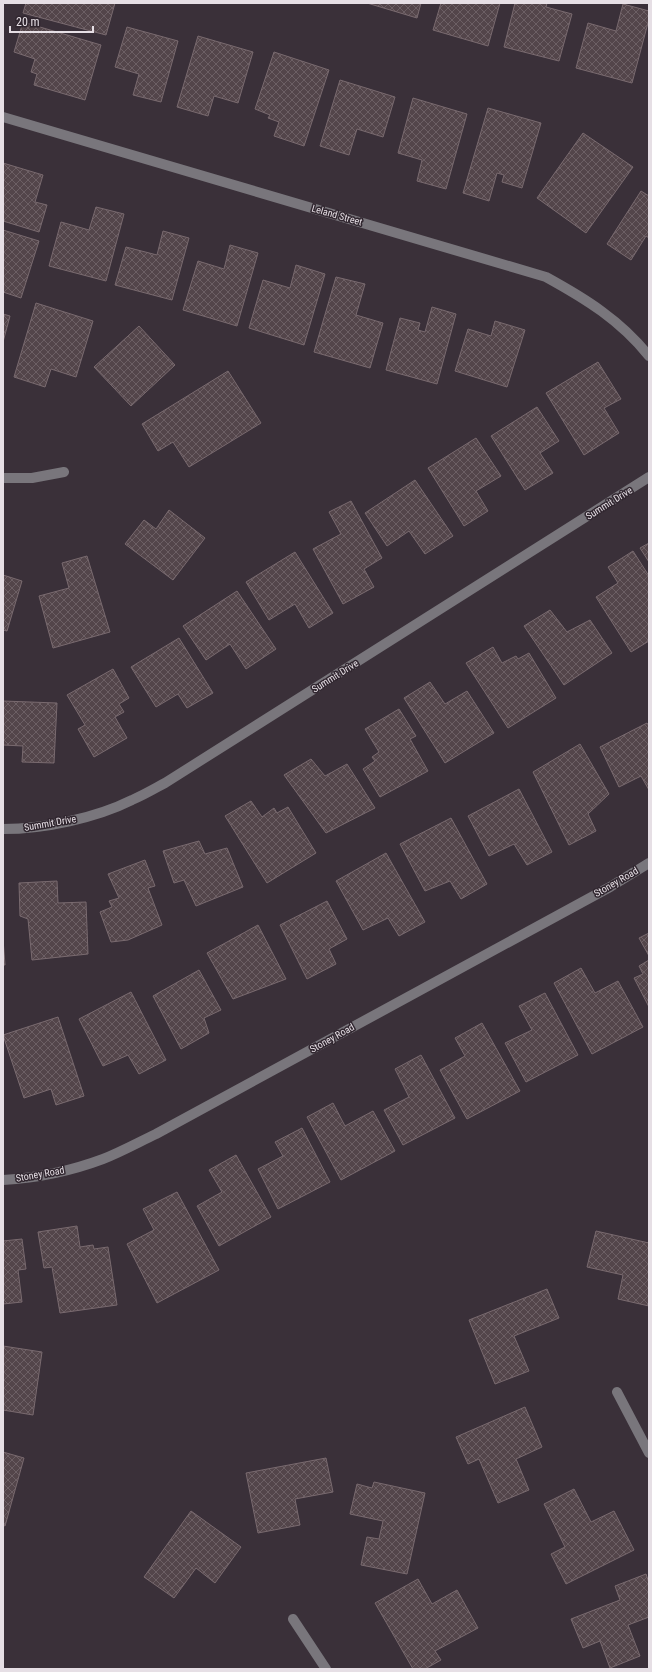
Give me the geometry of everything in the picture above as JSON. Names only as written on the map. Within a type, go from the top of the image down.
[{"type":"street","name":"Leland Street","points":[[3,117],[546,278],[587,300],[616,321],[649,356]]},
{"type":"street","points":[[3,478],[32,478],[64,472]]},
{"type":"street","name":"Summit Drive","points":[[3,829],[55,824],[96,813],[131,801],[165,783],[649,477]]},
{"type":"street","name":"Stoney Road","points":[[3,1180],[20,1179],[62,1172],[104,1159],[156,1134],[610,887],[649,863]]},
{"type":"street","points":[[617,1392],[649,1453]]},
{"type":"street","points":[[293,1619],[326,1669]]},
{"type":"building","points":[[26,3],[115,3],[106,35],[23,13]]},
{"type":"building","points":[[367,3],[421,3],[417,18]]},
{"type":"building","points":[[441,3],[500,3],[488,46],[433,30]]},
{"type":"building","points":[[515,3],[547,3],[546,7],[572,14],[559,61],[504,47]]},
{"type":"building","points":[[623,4],[649,11],[649,19],[632,83],[576,68],[588,23],[616,31]]},
{"type":"building","points":[[23,22],[101,45],[85,100],[34,85],[37,74],[31,72],[35,59],[14,52]]},
{"type":"building","points":[[127,27],[178,41],[161,102],[133,95],[139,74],[115,67]]},
{"type":"building","points":[[198,36],[253,52],[238,103],[214,96],[208,116],[177,107]]},
{"type":"building","points":[[274,52],[329,70],[304,146],[274,136],[279,122],[268,118],[270,115],[255,109]]},
{"type":"building","points":[[340,80],[395,97],[383,137],[357,129],[349,155],[320,146]]},
{"type":"building","points":[[413,98],[467,114],[446,189],[417,181],[422,160],[398,153]]},
{"type":"building","points":[[488,108],[541,123],[522,188],[502,182],[504,175],[497,173],[489,201],[463,193]]},
{"type":"building","points":[[583,133],[633,167],[586,233],[537,198]]},
{"type":"building","points":[[3,163],[43,175],[35,202],[47,205],[39,232],[3,221]]},
{"type":"building","points":[[641,191],[649,196],[649,238],[646,236],[631,260],[607,244]]},
{"type":"building","points":[[96,207],[124,214],[106,281],[49,266],[61,222],[89,230]]},
{"type":"building","points":[[3,230],[39,241],[21,298],[3,292]]},
{"type":"building","points":[[163,231],[189,238],[172,300],[115,285],[126,247],[157,255]]},
{"type":"building","points":[[230,245],[258,253],[237,326],[183,310],[198,261],[224,269]]},
{"type":"building","points":[[296,265],[325,274],[304,345],[249,328],[263,280],[290,288]]},
{"type":"building","points":[[336,277],[365,284],[356,315],[383,323],[370,368],[314,352]]},
{"type":"building","points":[[36,303],[93,321],[76,377],[51,369],[45,387],[14,377]]},
{"type":"building","points":[[432,307],[456,314],[437,384],[386,370],[400,318],[420,323],[418,330],[425,332]]},
{"type":"building","points":[[3,314],[10,316],[3,342]]},
{"type":"building","points":[[495,321],[525,330],[507,387],[455,371],[468,329],[491,336]]},
{"type":"building","points":[[139,326],[175,365],[131,406],[94,367]]},
{"type":"building","points":[[598,362],[621,399],[604,408],[619,433],[584,455],[546,393]]},
{"type":"building","points":[[228,371],[261,423],[189,467],[173,442],[158,451],[142,424]]},
{"type":"building","points":[[537,407],[559,441],[540,453],[553,473],[525,490],[491,436]]},
{"type":"building","points":[[476,438],[501,476],[476,491],[488,511],[464,526],[428,468]]},
{"type":"building","points":[[415,480],[453,536],[425,554],[409,531],[387,546],[365,513]]},
{"type":"building","points":[[351,501],[382,558],[364,569],[374,587],[343,604],[313,549],[341,534],[329,512]]},
{"type":"building","points":[[169,510],[205,538],[173,580],[125,544],[144,520],[156,529]]},
{"type":"building","points":[[649,543],[649,562],[640,548]]},
{"type":"building","points":[[633,551],[649,576],[649,641],[631,652],[596,597],[618,583],[608,567]]},
{"type":"building","points":[[295,552],[333,613],[309,628],[295,604],[269,620],[246,582]]},
{"type":"building","points":[[87,556],[110,632],[53,648],[39,596],[69,588],[62,563]]},
{"type":"building","points":[[3,575],[22,581],[7,631],[3,630]]},
{"type":"building","points":[[237,591],[276,649],[246,669],[230,644],[206,660],[183,626]]},
{"type":"building","points":[[550,610],[567,632],[590,620],[612,653],[564,685],[524,626]]},
{"type":"building","points":[[179,638],[213,693],[187,708],[178,694],[156,707],[131,667]]},
{"type":"building","points":[[493,647],[502,663],[516,656],[518,659],[529,653],[556,698],[508,728],[466,663]]},
{"type":"building","points":[[113,669],[129,698],[119,704],[124,712],[115,717],[127,738],[94,757],[78,729],[85,725],[67,695]]},
{"type":"building","points":[[430,682],[445,704],[467,691],[494,733],[445,763],[404,698]]},
{"type":"building","points":[[3,701],[57,703],[54,763],[22,762],[23,746],[3,745]]},
{"type":"building","points":[[399,709],[416,736],[410,739],[428,771],[380,797],[363,769],[375,761],[372,757],[379,752],[365,729]]},
{"type":"building","points":[[647,723],[649,726],[649,790],[641,776],[619,787],[600,747]]},
{"type":"building","points":[[580,744],[609,794],[588,814],[596,831],[569,845],[533,772]]},
{"type":"building","points":[[311,759],[325,776],[347,764],[375,808],[326,833],[284,775]]},
{"type":"building","points":[[519,789],[552,852],[527,865],[514,844],[489,856],[468,816]]},
{"type":"building","points":[[251,801],[262,817],[274,808],[277,813],[288,807],[316,853],[267,883],[225,816]]},
{"type":"building","points":[[451,818],[487,884],[461,899],[450,881],[425,891],[400,844]]},
{"type":"building","points":[[199,841],[205,854],[227,848],[243,887],[196,906],[184,880],[174,883],[163,851]]},
{"type":"building","points":[[386,853],[425,922],[399,936],[388,918],[363,930],[336,881]]},
{"type":"building","points":[[145,860],[155,886],[148,888],[162,925],[128,940],[111,942],[100,912],[112,907],[109,901],[119,898],[108,874]]},
{"type":"building","points":[[57,881],[58,903],[86,902],[88,954],[32,960],[28,919],[20,916],[19,883]]},
{"type":"building","points":[[327,901],[347,939],[329,949],[336,964],[307,979],[280,925]]},
{"type":"building","points":[[258,925],[286,979],[233,999],[207,953]]},
{"type":"building","points":[[649,933],[649,956],[639,938]]},
{"type":"building","points":[[3,939],[5,965],[3,965]]},
{"type":"building","points":[[649,960],[649,1007],[634,978],[643,974],[639,966]]},
{"type":"building","points":[[581,968],[595,993],[618,981],[643,1027],[592,1054],[554,983]]},
{"type":"building","points":[[199,970],[221,1010],[204,1018],[209,1033],[181,1049],[153,996]]},
{"type":"building","points":[[131,992],[166,1060],[139,1074],[128,1055],[103,1066],[79,1019]]},
{"type":"building","points":[[545,993],[578,1055],[526,1082],[505,1043],[532,1030],[519,1006]]},
{"type":"building","points":[[58,1017],[84,1096],[56,1105],[51,1089],[24,1098],[3,1035]]},
{"type":"building","points":[[482,1023],[520,1091],[467,1119],[440,1070],[465,1056],[455,1038]]},
{"type":"building","points":[[421,1055],[455,1118],[403,1145],[384,1110],[409,1097],[395,1069]]},
{"type":"building","points":[[333,1103],[345,1126],[373,1111],[395,1151],[341,1180],[307,1117]]},
{"type":"building","points":[[302,1128],[330,1182],[278,1209],[258,1169],[283,1156],[275,1142]]},
{"type":"building","points":[[236,1155],[271,1217],[219,1246],[197,1206],[222,1192],[209,1170]]},
{"type":"building","points":[[177,1192],[219,1270],[157,1303],[127,1244],[154,1230],[143,1209]]},
{"type":"building","points":[[77,1226],[80,1247],[93,1245],[94,1249],[108,1247],[117,1305],[60,1313],[52,1267],[44,1268],[38,1232]]},
{"type":"building","points":[[596,1231],[649,1243],[649,1306],[618,1299],[623,1275],[587,1267]]},
{"type":"building","points":[[22,1239],[26,1269],[18,1270],[22,1302],[3,1304],[3,1241]]},
{"type":"building","points":[[547,1289],[559,1318],[514,1336],[529,1371],[495,1384],[469,1320]]},
{"type":"building","points":[[3,1346],[42,1352],[33,1415],[3,1410]]},
{"type":"building","points":[[525,1407],[542,1447],[516,1459],[529,1490],[498,1503],[479,1459],[468,1464],[456,1437]]},
{"type":"building","points":[[3,1452],[24,1458],[5,1526],[3,1525]]},
{"type":"building","points":[[326,1458],[333,1492],[295,1499],[300,1525],[258,1533],[246,1473]]},
{"type":"building","points":[[374,1482],[425,1493],[407,1574],[361,1565],[367,1537],[379,1539],[383,1521],[350,1514],[357,1484],[372,1488]]},
{"type":"building","points":[[574,1489],[591,1522],[614,1511],[634,1550],[566,1584],[551,1554],[565,1547],[544,1504]]},
{"type":"building","points":[[191,1511],[241,1547],[215,1583],[196,1568],[174,1598],[144,1577]]},
{"type":"building","points":[[646,1574],[649,1583],[649,1617],[628,1625],[640,1656],[610,1668],[600,1641],[583,1648],[571,1619],[620,1600],[615,1586]]},
{"type":"building","points":[[418,1579],[432,1604],[457,1590],[478,1628],[435,1651],[441,1660],[425,1669],[413,1669],[375,1603]]}]
